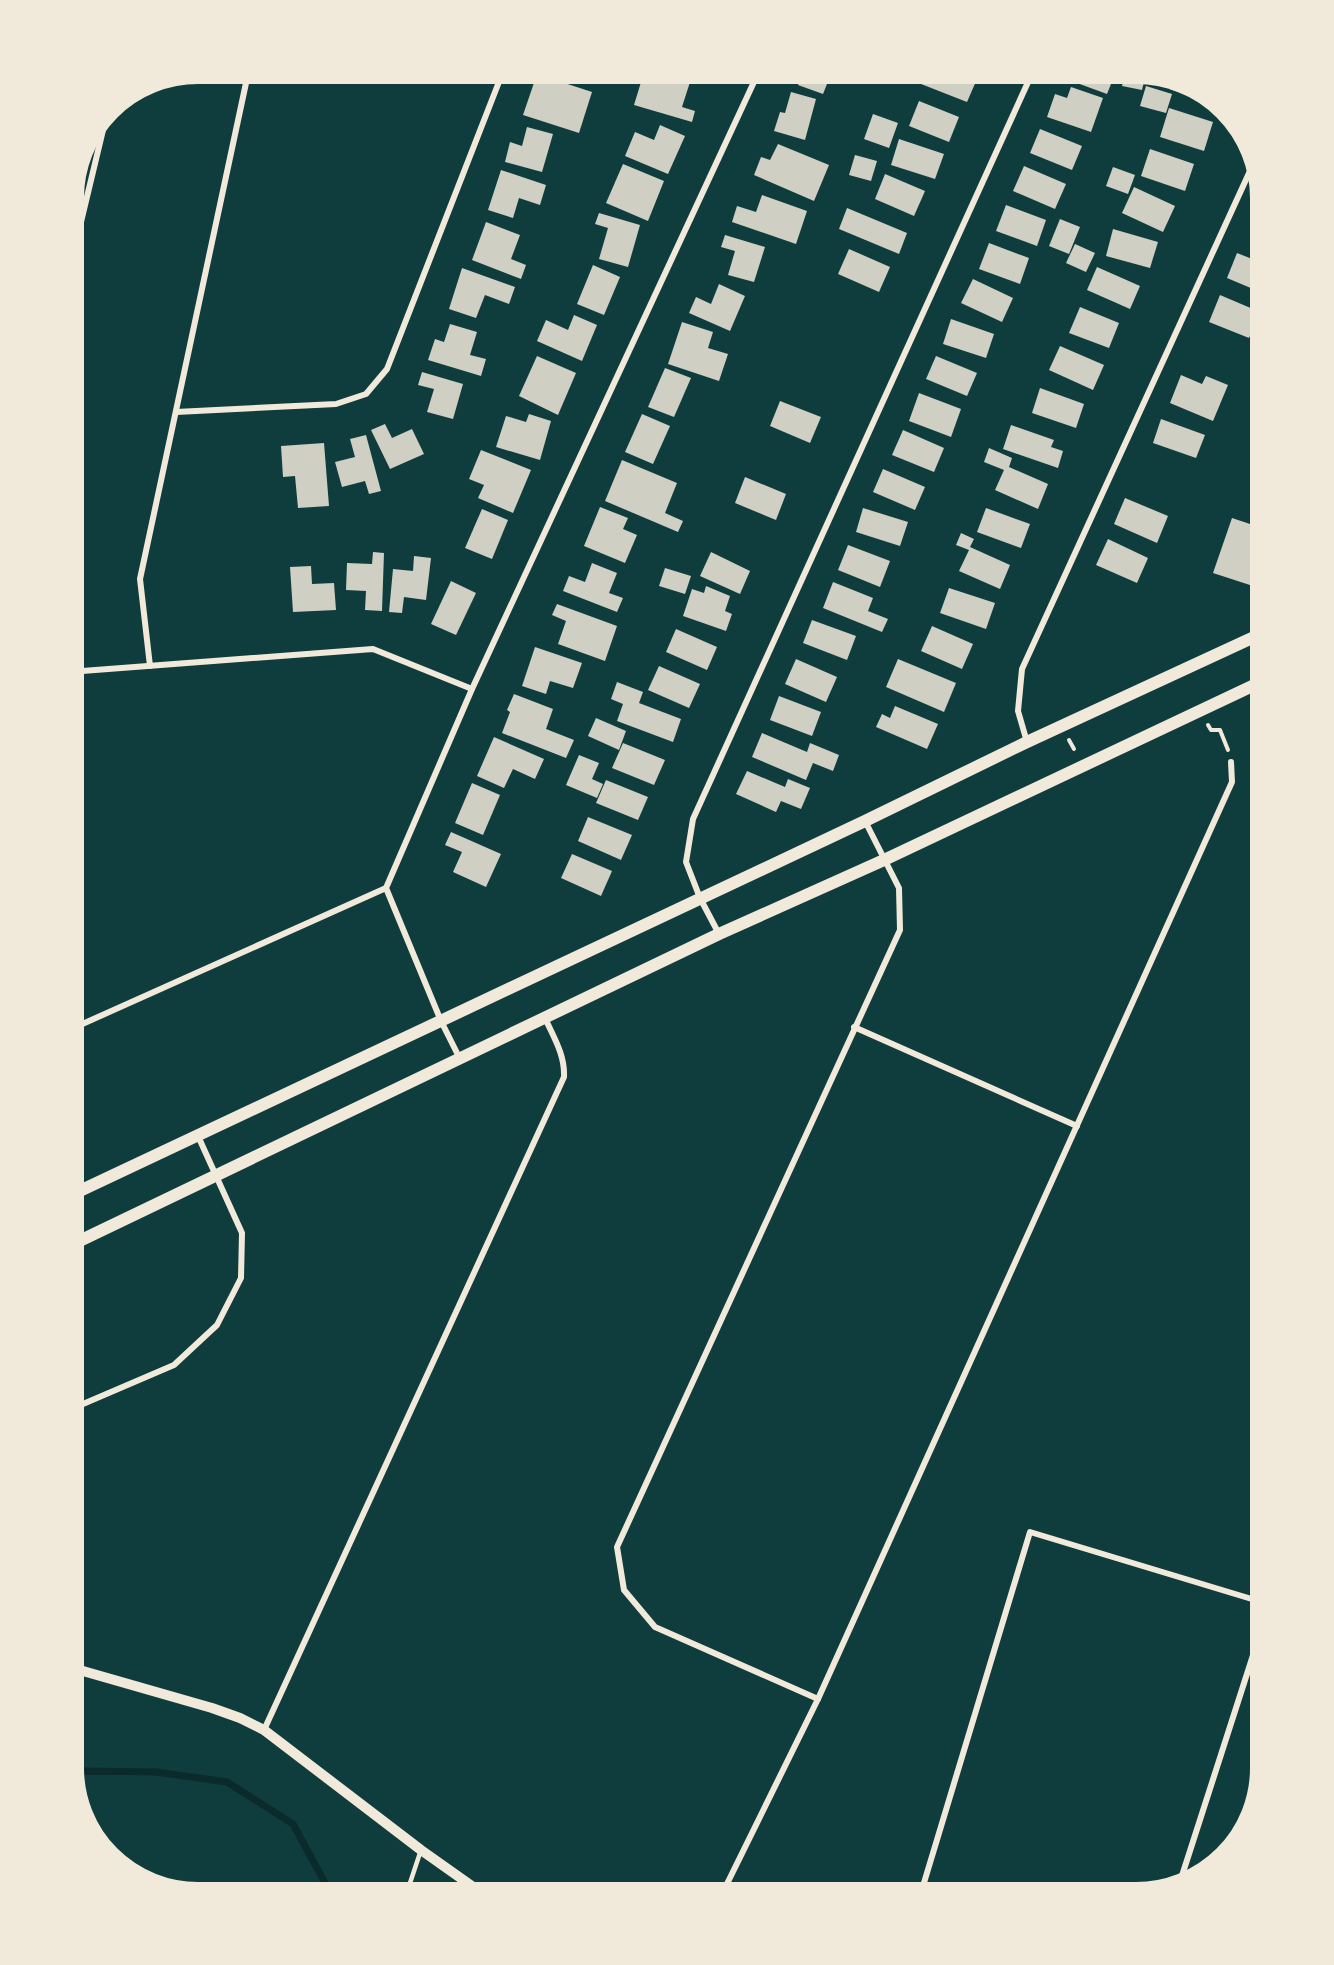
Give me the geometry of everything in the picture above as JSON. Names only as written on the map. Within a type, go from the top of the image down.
[{"type":"main road","points":[[80,1191],[865,821],[1027,742],[1254,637]]},
{"type":"main road","points":[[80,1240],[719,934],[884,860],[1254,685]]},
{"type":"street","points":[[150,666],[140,579],[247,80]]},
{"type":"street","points":[[176,412],[336,404],[366,394],[387,369],[500,80]]},
{"type":"street","points":[[80,1025],[386,888],[472,689],[755,80]]},
{"type":"street","points":[[719,934],[700,898],[686,862],[693,819],[1029,80]]},
{"type":"street","points":[[80,226],[104,125]]},
{"type":"street","points":[[1027,742],[1018,711],[1022,669],[1251,170]]},
{"type":"street","points":[[80,671],[373,648],[472,689]]},
{"type":"street","points":[[726,1886],[818,1699],[1232,782],[1231,762]]},
{"type":"street","points":[[818,1699],[655,1627],[624,1590],[617,1547],[900,930],[899,888],[865,821]]},
{"type":"street","points":[[386,888],[441,1021],[461,1059]]},
{"type":"street","points":[[264,1730],[564,1077],[565,1065],[561,1051],[545,1018]]},
{"type":"street","points":[[854,1027],[1077,1126]]},
{"type":"street","points":[[80,1405],[174,1365],[217,1325],[241,1278],[242,1233],[197,1134]]},
{"type":"street","points":[[923,1886],[1030,1532],[1254,1600]]},
{"type":"street","points":[[1182,1877],[1254,1652]]},
{"type":"street","points":[[80,1670],[212,1708],[264,1730],[471,1885]]},
{"type":"lane","points":[[410,1885],[421,1850]]},
{"type":"path","points":[[1208,725],[1211,730],[1220,730],[1231,762]]},
{"type":"path","points":[[1068,736],[1074,749]]},
{"type":"building","points":[[535,80],[555,80],[592,92],[579,133],[523,115]]},
{"type":"building","points":[[642,80],[683,80],[690,82],[682,107],[695,111],[692,122],[634,105]]},
{"type":"building","points":[[800,80],[829,80],[823,94],[798,85]]},
{"type":"building","points":[[922,80],[977,80],[967,102],[921,84]]},
{"type":"building","points":[[1069,80],[1113,80],[1107,94]]},
{"type":"building","points":[[1123,80],[1144,80],[1142,90],[1122,86]]},
{"type":"building","points":[[1171,85],[1175,86],[1206,102],[1169,89]]},
{"type":"building","points":[[1146,86],[1172,94],[1166,113],[1140,106]]},
{"type":"building","points":[[1071,87],[1103,98],[1091,132],[1047,117],[1055,94],[1067,98]]},
{"type":"building","points":[[791,92],[816,99],[805,140],[774,131],[780,112],[785,113]]},
{"type":"building","points":[[919,101],[959,117],[949,142],[909,126]]},
{"type":"building","points":[[1169,108],[1213,122],[1204,151],[1160,137]]},
{"type":"building","points":[[873,114],[898,123],[889,148],[864,139]]},
{"type":"building","points":[[660,125],[685,136],[668,174],[625,156],[635,132],[654,140]]},
{"type":"building","points":[[527,127],[553,134],[542,172],[505,162],[510,142],[522,146]]},
{"type":"building","points":[[1040,129],[1082,146],[1072,170],[1030,153]]},
{"type":"building","points":[[899,139],[944,154],[935,179],[891,165]]},
{"type":"building","points":[[778,144],[829,165],[814,201],[754,175],[761,157],[770,160]]},
{"type":"building","points":[[1150,149],[1194,164],[1185,191],[1141,176]]},
{"type":"building","points":[[855,155],[877,161],[871,181],[849,175]]},
{"type":"building","points":[[623,164],[664,181],[648,221],[606,203]]},
{"type":"building","points":[[1024,166],[1066,184],[1055,209],[1013,191]]},
{"type":"building","points":[[1113,167],[1135,175],[1128,194],[1106,186]]},
{"type":"building","points":[[501,170],[546,185],[540,205],[519,198],[513,218],[488,210]]},
{"type":"building","points":[[885,174],[925,191],[914,216],[875,199]]},
{"type":"building","points":[[1134,187],[1175,206],[1163,232],[1122,213]]},
{"type":"building","points":[[762,195],[807,211],[796,244],[732,222],[737,206],[756,212]]},
{"type":"building","points":[[1006,205],[1046,220],[1037,246],[996,231]]},
{"type":"building","points":[[847,208],[907,233],[899,254],[839,229]]},
{"type":"building","points":[[599,213],[640,225],[628,267],[599,259],[608,228],[595,224]]},
{"type":"building","points":[[1060,219],[1080,227],[1069,254],[1049,246]]},
{"type":"building","points":[[486,222],[520,235],[511,259],[526,265],[521,279],[472,260]]},
{"type":"building","points":[[1113,229],[1158,242],[1150,268],[1106,256]]},
{"type":"building","points":[[725,235],[765,247],[754,282],[728,275],[735,251],[721,247]]},
{"type":"building","points":[[989,243],[1029,258],[1020,284],[979,269]]},
{"type":"building","points":[[1075,244],[1095,253],[1086,272],[1066,263]]},
{"type":"building","points":[[849,249],[890,267],[879,292],[838,274]]},
{"type":"building","points":[[1237,253],[1254,260],[1254,289],[1227,278]]},
{"type":"building","points":[[593,265],[620,277],[604,315],[577,304]]},
{"type":"building","points":[[1097,267],[1140,286],[1130,309],[1087,290]]},
{"type":"building","points":[[462,268],[515,287],[509,304],[485,295],[476,318],[449,309]]},
{"type":"building","points":[[973,279],[1013,298],[1002,322],[961,303]]},
{"type":"building","points":[[719,284],[745,296],[730,331],[689,313],[696,297],[711,304]]},
{"type":"building","points":[[1220,295],[1254,309],[1254,326],[1249,338],[1209,322]]},
{"type":"building","points":[[1080,307],[1119,323],[1109,348],[1069,333]]},
{"type":"building","points":[[574,315],[597,325],[582,361],[537,341],[546,320],[568,330]]},
{"type":"building","points":[[951,319],[994,334],[986,358],[943,344]]},
{"type":"building","points":[[682,322],[713,332],[708,348],[728,354],[719,381],[668,364]]},
{"type":"building","points":[[450,324],[477,332],[470,355],[486,359],[481,376],[428,360],[435,339],[444,342]]},
{"type":"building","points":[[1060,346],[1104,365],[1093,390],[1049,370]]},
{"type":"building","points":[[537,356],[576,373],[558,415],[519,396]]},
{"type":"building","points":[[936,356],[977,373],[967,396],[926,379]]},
{"type":"building","points":[[665,368],[691,378],[674,417],[648,407]]},
{"type":"building","points":[[422,372],[463,384],[453,419],[427,412],[434,389],[418,385]]},
{"type":"building","points":[[1181,375],[1202,384],[1206,376],[1228,385],[1213,421],[1170,403]]},
{"type":"building","points":[[1040,388],[1084,404],[1076,428],[1032,413]]},
{"type":"building","points":[[919,393],[961,409],[951,437],[909,421]]},
{"type":"building","points":[[780,401],[821,417],[810,443],[770,426]]},
{"type":"building","points":[[529,414],[551,421],[540,460],[496,447],[506,416],[526,422]]},
{"type":"building","points":[[642,414],[670,426],[653,464],[625,452]]},
{"type":"building","points":[[1161,419],[1205,435],[1196,458],[1153,443]]},
{"type":"building","points":[[385,424],[392,438],[412,429],[424,454],[390,469],[371,430]]},
{"type":"building","points":[[1011,425],[1054,440],[1051,447],[1063,451],[1058,468],[1003,449]]},
{"type":"building","points":[[903,430],[944,448],[934,472],[892,455]]},
{"type":"building","points":[[366,435],[381,491],[369,494],[365,481],[342,487],[335,462],[355,457],[350,439]]},
{"type":"building","points":[[324,443],[329,506],[298,508],[295,476],[283,477],[281,446]]},
{"type":"building","points":[[989,448],[1012,458],[1009,467],[1048,484],[1038,509],[995,490],[1004,470],[984,462]]},
{"type":"building","points":[[481,450],[531,470],[513,513],[478,498],[484,485],[469,479]]},
{"type":"building","points":[[622,460],[677,483],[665,513],[683,521],[678,532],[605,501]]},
{"type":"building","points":[[883,469],[925,487],[915,510],[873,492]]},
{"type":"building","points":[[745,477],[786,494],[776,520],[735,503]]},
{"type":"building","points":[[1125,498],[1168,516],[1157,543],[1114,524]]},
{"type":"building","points":[[600,507],[628,518],[623,529],[637,535],[625,563],[584,546]]},
{"type":"building","points":[[863,508],[908,522],[900,546],[856,532]]},
{"type":"building","points":[[986,508],[1030,524],[1021,548],[977,532]]},
{"type":"building","points":[[482,509],[508,520],[492,559],[465,548]]},
{"type":"building","points":[[1232,518],[1254,525],[1254,586],[1213,573]]},
{"type":"building","points":[[961,533],[974,539],[970,547],[1010,565],[1000,589],[959,571],[969,550],[956,545]]},
{"type":"building","points":[[1108,539],[1148,558],[1137,583],[1096,565]]},
{"type":"building","points":[[848,545],[890,561],[880,587],[838,570]]},
{"type":"building","points":[[373,552],[384,553],[382,611],[365,610],[366,591],[346,590],[347,563],[372,564]]},
{"type":"building","points":[[711,552],[750,571],[740,594],[700,576]]},
{"type":"building","points":[[414,556],[431,558],[426,600],[404,597],[402,613],[389,612],[393,569],[413,571]]},
{"type":"building","points":[[592,563],[617,573],[609,593],[623,598],[617,612],[563,591],[569,576],[585,582]]},
{"type":"building","points":[[311,566],[312,584],[334,583],[336,610],[293,612],[290,567]]},
{"type":"building","points":[[665,568],[691,576],[685,594],[659,586]]},
{"type":"building","points":[[451,581],[476,593],[456,635],[431,624]]},
{"type":"building","points":[[833,582],[873,598],[868,611],[888,619],[882,632],[823,608]]},
{"type":"building","points":[[706,586],[730,596],[725,611],[732,614],[726,631],[683,616],[692,589],[704,593]]},
{"type":"building","points":[[949,588],[995,603],[986,629],[940,613]]},
{"type":"building","points":[[557,604],[617,626],[605,661],[558,644],[566,621],[552,615]]},
{"type":"building","points":[[812,620],[856,636],[847,660],[803,643]]},
{"type":"building","points":[[932,626],[973,644],[962,669],[921,651]]},
{"type":"building","points":[[676,629],[717,647],[707,670],[666,652]]},
{"type":"building","points":[[535,647],[582,663],[573,688],[550,681],[546,694],[522,686]]},
{"type":"building","points":[[796,659],[837,677],[826,702],[785,684]]},
{"type":"building","points":[[898,659],[956,683],[944,712],[886,687]]},
{"type":"building","points":[[659,666],[700,684],[689,708],[648,690]]},
{"type":"building","points":[[617,682],[643,692],[639,703],[681,719],[673,742],[617,721],[623,704],[611,699]]},
{"type":"building","points":[[514,694],[553,709],[546,729],[574,740],[566,758],[502,733],[510,712],[507,710]]},
{"type":"building","points":[[779,696],[821,712],[812,736],[770,720]]},
{"type":"building","points":[[895,706],[938,724],[927,749],[876,727],[882,714],[890,718]]},
{"type":"building","points":[[596,718],[626,731],[619,750],[588,736]]},
{"type":"building","points":[[762,733],[807,752],[810,743],[839,755],[833,771],[813,763],[806,780],[752,757]]},
{"type":"building","points":[[494,737],[544,759],[535,779],[513,769],[504,788],[477,776]]},
{"type":"building","points":[[623,743],[665,760],[654,785],[612,768]]},
{"type":"building","points":[[579,755],[599,763],[592,779],[603,784],[597,798],[566,785]]},
{"type":"building","points":[[747,771],[785,787],[788,779],[810,788],[801,809],[781,801],[776,812],[736,794]]},
{"type":"building","points":[[606,780],[648,797],[638,820],[596,803]]},
{"type":"building","points":[[472,783],[500,795],[483,835],[455,823]]},
{"type":"building","points":[[588,817],[632,835],[621,860],[578,841]]},
{"type":"building","points":[[451,832],[501,854],[486,887],[453,872],[462,852],[445,845]]},
{"type":"building","points":[[572,854],[612,871],[601,896],[561,878]]},
{"type":"waterway","points":[[80,1772],[156,1772],[227,1782],[293,1824],[326,1885]]}]
